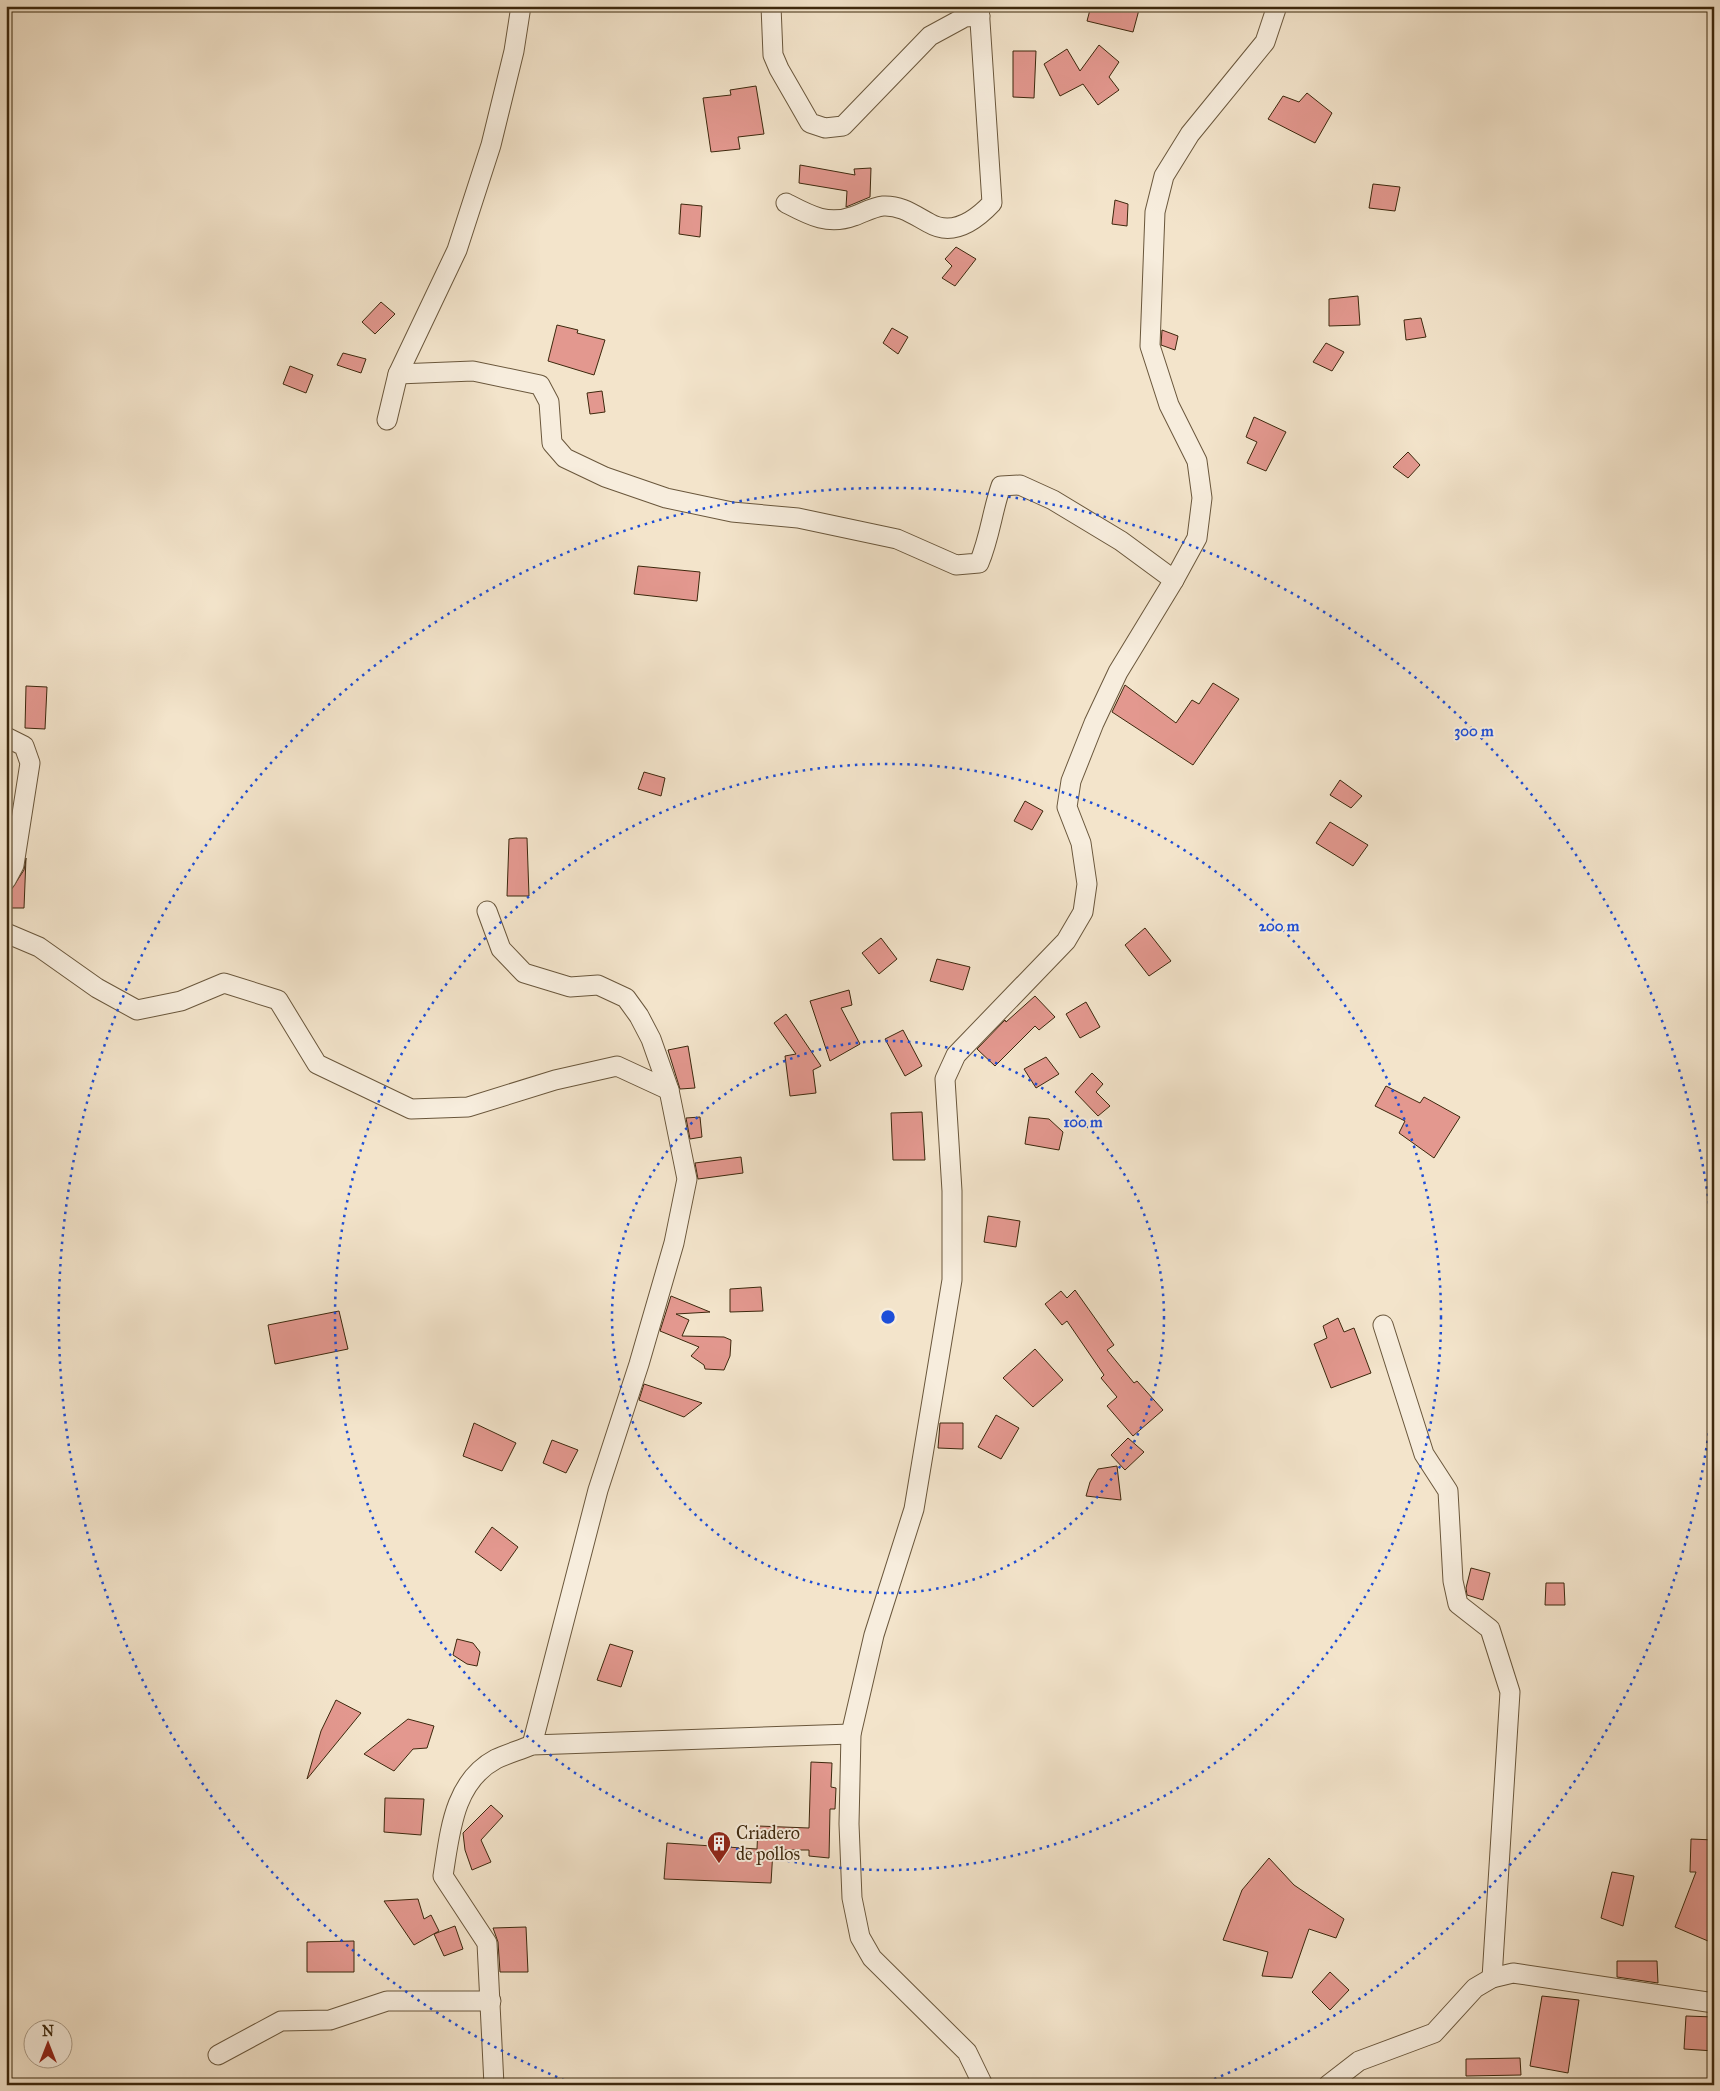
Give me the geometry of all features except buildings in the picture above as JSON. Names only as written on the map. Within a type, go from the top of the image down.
[{"type":"street","points":[[387,420],[398,374],[457,250],[491,145],[514,51],[521,6]]},
{"type":"street","points":[[771,6],[773,55],[778,69],[810,123],[825,128],[843,126],[930,36],[980,11],[992,203],[981,215],[964,225],[948,228],[930,224],[916,214],[896,207],[882,206],[837,221],[817,219],[786,203]]},
{"type":"street","points":[[983,2085],[967,2052],[872,1958],[860,1937],[851,1889],[849,1824],[851,1734],[874,1635],[914,1508],[952,1280],[952,1191],[945,1079],[956,1055],[1066,941],[1083,912],[1087,884],[1081,843],[1067,807],[1071,781],[1094,723],[1118,672],[1174,580],[1197,538],[1202,498],[1197,461],[1169,405],[1150,346],[1154,212],[1164,176],[1190,134],[1265,42],[1277,6]]},
{"type":"street","points":[[398,374],[473,371],[540,385],[549,402],[552,443],[565,458],[605,477],[666,498],[732,512],[798,518],[897,539],[956,565],[979,563],[988,540],[992,511],[1001,486],[1020,485],[1053,500],[1121,541],[1174,580]]},
{"type":"street","points":[[6,737],[24,746],[30,763],[14,865],[6,880]]},
{"type":"street","points":[[487,912],[501,949],[524,973],[570,987],[598,986],[626,998],[639,1016],[650,1039],[669,1090],[687,1179],[671,1252],[639,1364],[598,1490],[532,1745]]},
{"type":"street","points":[[6,933],[39,947],[96,988],[137,1010],[181,1001],[224,983],[278,1000],[317,1064],[411,1109],[468,1107],[555,1080],[617,1066],[669,1090]]},
{"type":"street","points":[[1383,1325],[1424,1454],[1448,1491],[1453,1581],[1458,1604],[1490,1629],[1510,1692],[1492,1978]]},
{"type":"street","points":[[494,2085],[492,2001],[487,1943],[443,1876],[454,1814],[468,1782],[495,1760],[532,1745],[851,1734]]},
{"type":"street","points":[[1328,2085],[1359,2061],[1434,2033],[1475,1988],[1492,1978],[1513,1973],[1714,2003]]},
{"type":"street","points":[[218,2055],[281,2021],[330,2020],[387,2001],[492,2001]]},
{"type":"place","name":"Criadero de pollos","points":[[719,1864]]}]
